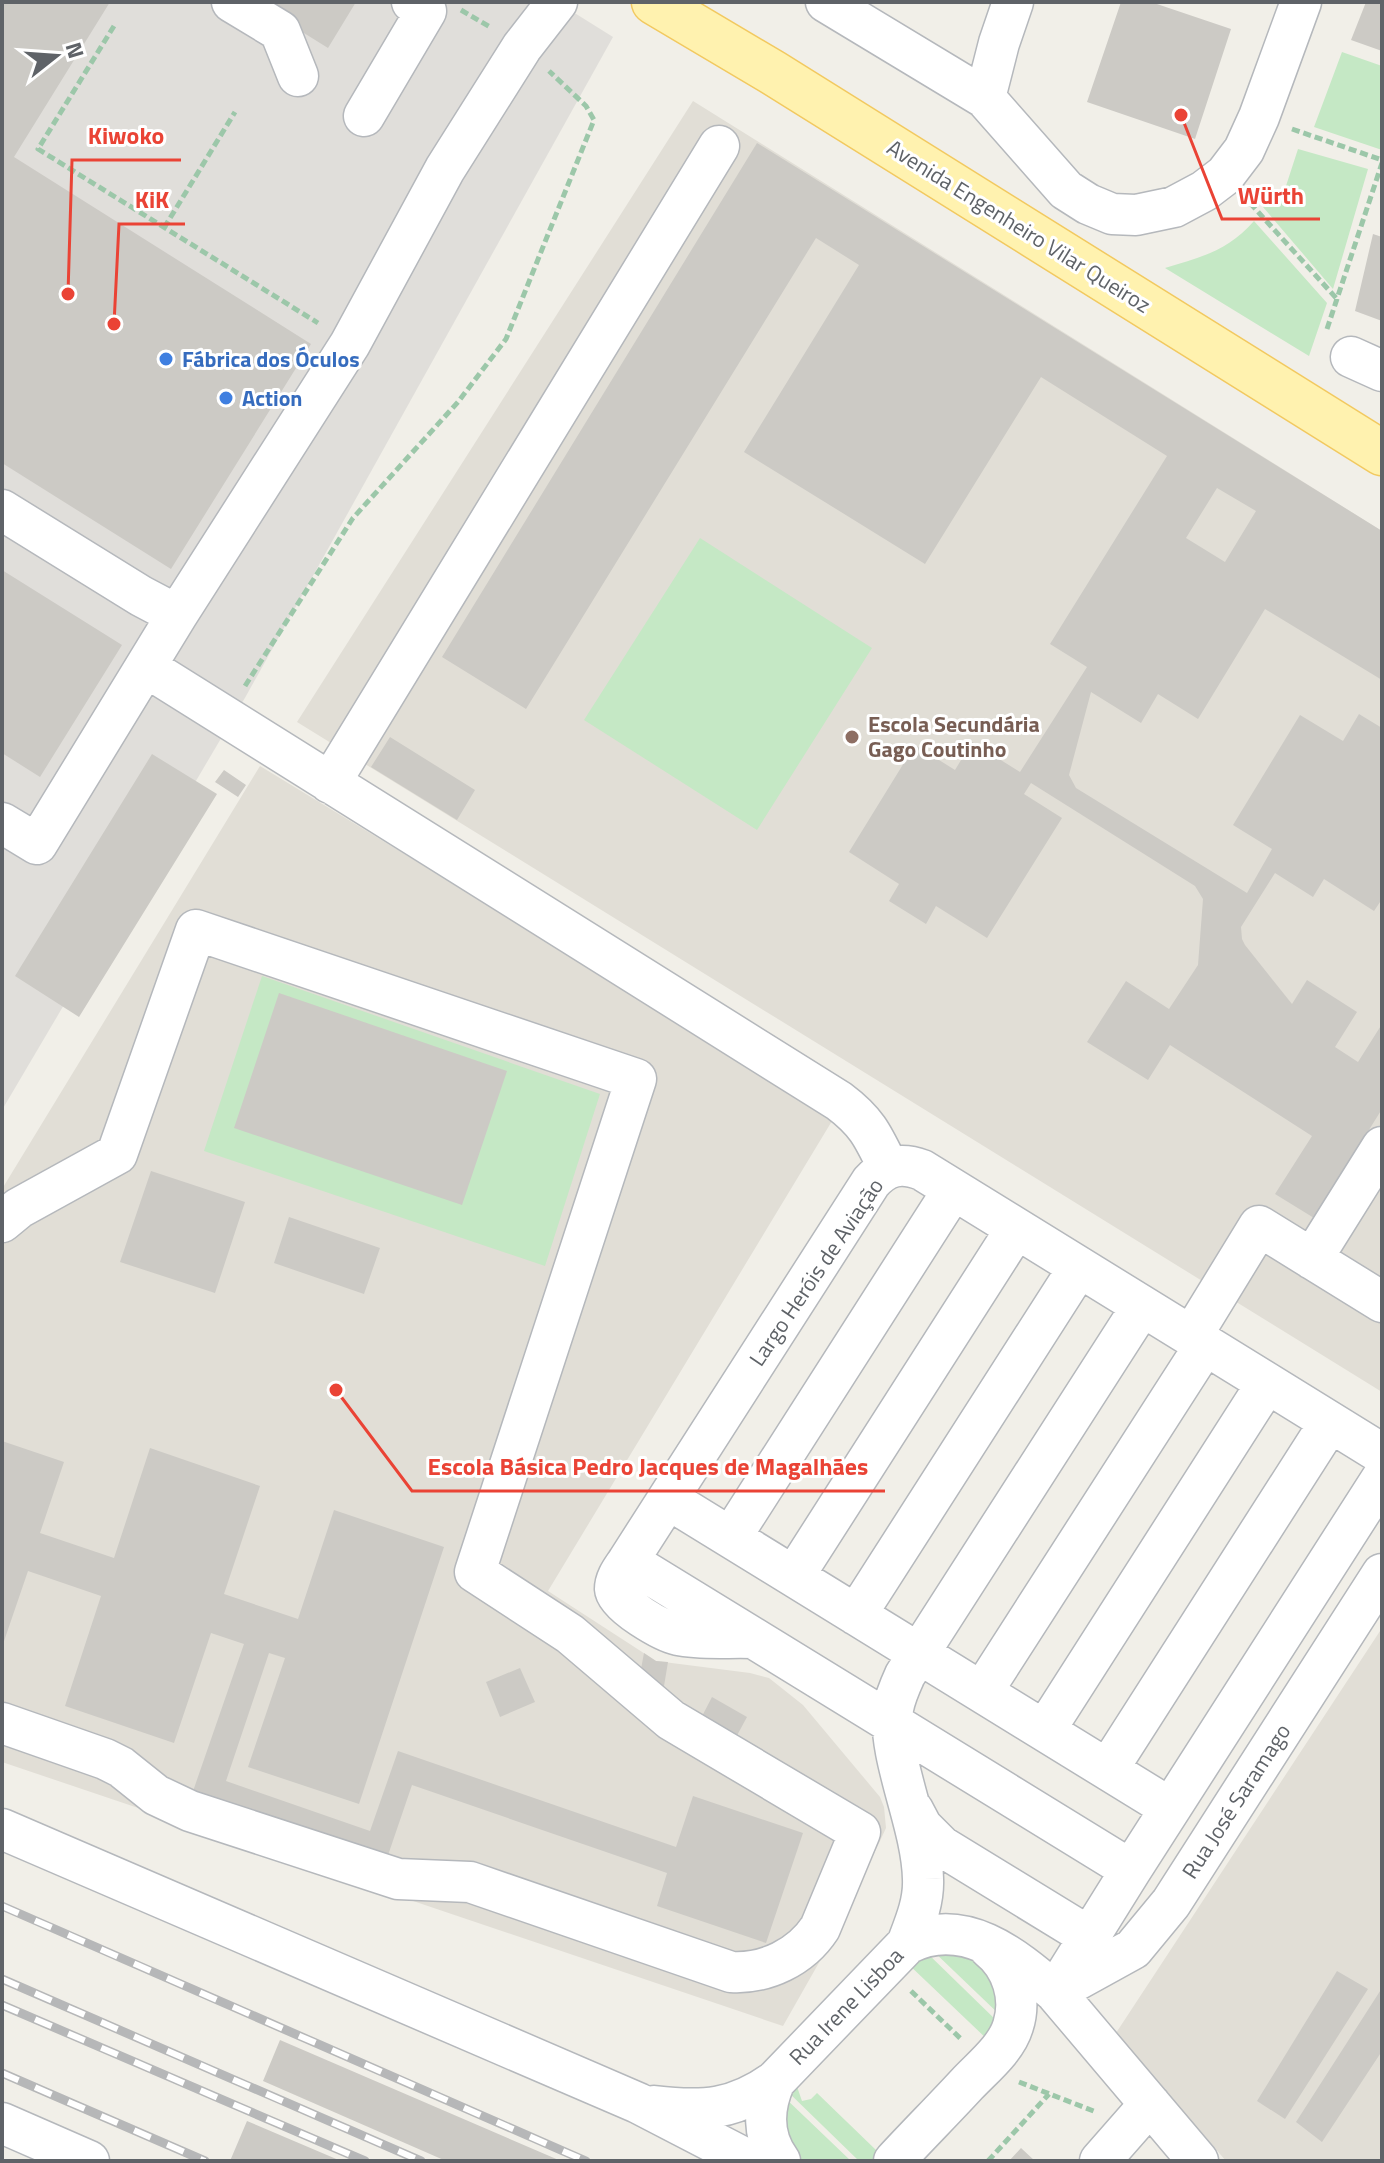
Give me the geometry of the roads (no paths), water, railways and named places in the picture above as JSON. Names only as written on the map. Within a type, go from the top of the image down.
[{"type":"main road","name":"Avenida Engenheiro Vilar Queiroz","points":[[654,2],[785,80],[1382,453]]},
{"type":"street","points":[[232,2],[280,31],[298,76]]},
{"type":"street","points":[[364,116],[426,11],[412,2]]},
{"type":"street","points":[[2,823],[37,844],[177,615],[350,344],[445,169],[522,47],[557,2]]},
{"type":"street","points":[[826,2],[985,98],[1066,190],[1112,214],[1136,215],[1174,207],[1225,175],[1244,150],[1259,117],[1301,2]]},
{"type":"street","points":[[985,98],[1013,2]]},
{"type":"street","points":[[330,783],[719,146]]},
{"type":"street","points":[[2,510],[177,615]]},
{"type":"street","points":[[146,667],[839,1101],[860,1117],[872,1133],[888,1167]]},
{"type":"street","points":[[2,1222],[19,1208],[117,1154],[196,930],[636,1079],[475,1572],[570,1634],[671,1720],[860,1832],[820,1928],[811,1942],[796,1954],[758,1970],[731,1972],[470,1882],[398,1879],[169,1803],[121,1767],[105,1759],[2,1723]]},
{"type":"street","points":[[1312,1259],[1382,1147]]},
{"type":"street","name":"Largo Heróis de Aviação","points":[[651,1621],[617,1597],[617,1578],[871,1182],[888,1167],[911,1166],[953,1190],[1382,1454]]},
{"type":"street","points":[[731,1537],[953,1190]]},
{"type":"street","points":[[982,1692],[1198,1341],[1259,1226],[1382,1302]]},
{"type":"street","points":[[794,1576],[1016,1229]]},
{"type":"street","points":[[856,1615],[1079,1267]]},
{"type":"street","points":[[907,1944],[920,1910],[924,1881],[893,1723],[898,1690],[1142,1306]]},
{"type":"street","points":[[1045,1730],[1267,1383]]},
{"type":"street","points":[[1108,1769],[1330,1422]]},
{"type":"street","points":[[894,2161],[1055,1992],[1382,1478]]},
{"type":"street","points":[[668,1499],[1170,1808]]},
{"type":"street","points":[[628,1561],[1131,1870]]},
{"type":"street","name":"Rua José Saramago","points":[[1055,1992],[1133,1949],[1171,1903],[1382,1574]]},
{"type":"street","points":[[618,1674],[651,1621],[670,1633],[682,1636],[754,1638]]},
{"type":"street","points":[[910,1803],[922,1827],[941,1846],[1088,1936]]},
{"type":"street","points":[[2,1829],[638,2103],[750,2161]]},
{"type":"street","name":"Rua Irene Lisboa","points":[[780,2161],[766,2128],[765,2112],[775,2081],[907,1944],[921,1937],[952,1932],[982,1942],[1029,1969],[1055,1992],[1150,2104],[1190,2158]]},
{"type":"street","points":[[982,1942],[1005,1964],[1016,1994],[1014,2025],[991,2058]]},
{"type":"street","points":[[638,2103],[689,2110],[722,2107],[755,2095],[775,2081]]},
{"type":"street","points":[[1100,2161],[1150,2104]]},
{"type":"street","points":[[2,2123],[89,2161]]},
{"type":"railway","points":[[2,1906],[586,2161]]},
{"type":"railway","points":[[2,1979],[421,2161]]},
{"type":"railway","points":[[2,2005],[365,2161]]},
{"type":"railway","points":[[2,2073],[205,2161]]},
{"type":"place","name":"Würth","points":[[1181,115]]},
{"type":"place","name":"Kiwoko","points":[[68,294]]},
{"type":"place","name":"KiK","points":[[114,324]]},
{"type":"place","name":"Fábrica dos Óculos","points":[[166,359]]},
{"type":"place","name":"Action","points":[[226,398]]},
{"type":"place","name":"Escola Secundária Gago Coutinho","points":[[852,737]]},
{"type":"place","name":"Escola Básica Pedro Jacques de Magalhães","points":[[336,1390]]}]
